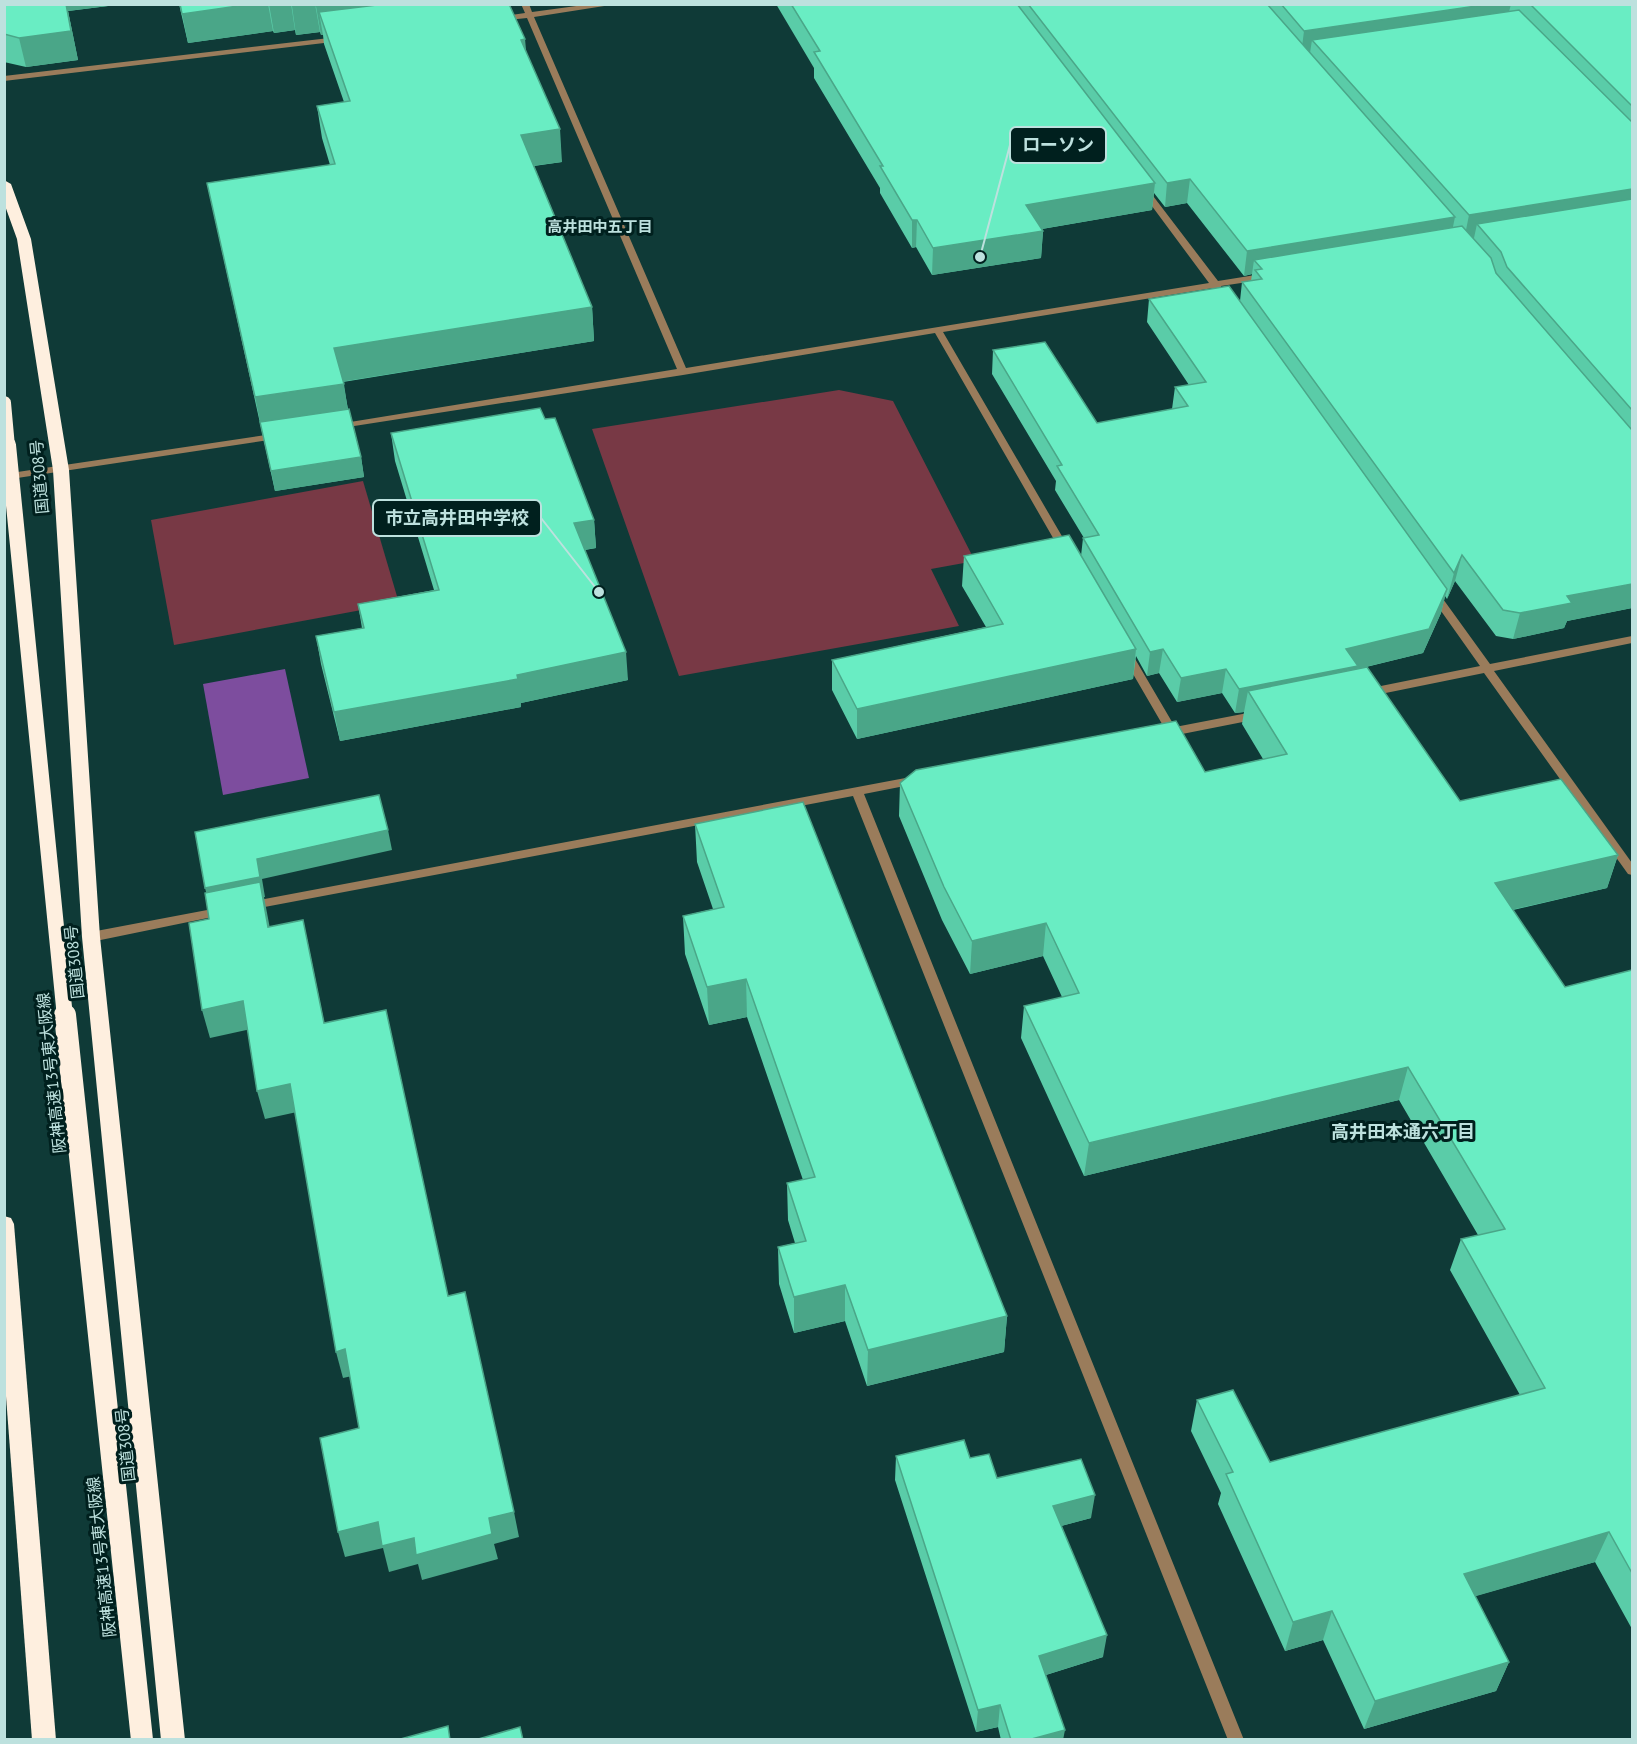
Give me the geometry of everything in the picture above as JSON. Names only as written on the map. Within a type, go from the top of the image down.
[{"type":"highway","name":"国道308号","points":[[4,184],[24,239],[60,471],[91,936],[174,1740]]},
{"type":"highway","name":"阪神高速13号東大阪線","points":[[4,403],[141,1740]]},
{"type":"highway","points":[[4,1224],[44,1740]]},
{"type":"street","points":[[525,4],[683,372]]},
{"type":"street","points":[[494,20],[613,4]]},
{"type":"street","points":[[4,79],[351,37]]},
{"type":"street","points":[[1137,182],[1222,294]]},
{"type":"street","points":[[332,428],[1274,275]]},
{"type":"street","points":[[937,329],[1069,556]]},
{"type":"street","points":[[4,477],[60,471],[285,435]]},
{"type":"street","points":[[1426,582],[1632,871]]},
{"type":"street","points":[[1359,695],[1632,639]]},
{"type":"street","points":[[1124,650],[1172,732]]},
{"type":"street","points":[[1149,736],[1265,713]]},
{"type":"street","points":[[91,936],[927,778]]},
{"type":"street","points":[[857,791],[1236,1740]]},
{"type":"shaded area","points":[[839,390],[893,401],[975,561],[931,569],[959,626],[679,676],[592,429]]},
{"type":"shaded area","points":[[363,481],[399,603],[174,645],[151,520]]},
{"type":"shaded area","points":[[285,669],[309,778],[223,795],[203,684]]},
{"type":"building","points":[[4,4],[66,4],[71,31],[19,38],[4,34]]},
{"type":"building","points":[[180,4],[252,4],[182,14]]},
{"type":"building","points":[[385,4],[509,4],[525,39],[521,40],[560,129],[521,135],[592,307],[334,348],[344,384],[255,397],[207,183],[335,164],[317,106],[350,101],[319,12]]},
{"type":"building","points":[[791,4],[1017,4],[1155,183],[1026,205],[1043,231],[933,248],[917,220],[912,220],[880,166],[883,166],[814,52],[820,51]]},
{"type":"building","points":[[1028,4],[1267,4],[1455,217],[1247,251],[1190,179],[1167,183]]},
{"type":"building","points":[[1281,4],[1490,4],[1304,31]]},
{"type":"building","points":[[1530,4],[1632,4],[1632,106]]},
{"type":"building","points":[[1519,10],[1632,122],[1632,189],[1469,215],[1312,40]]},
{"type":"building","points":[[1632,199],[1632,410],[1507,267],[1501,252],[1477,224]]},
{"type":"building","points":[[1462,226],[1491,258],[1496,273],[1632,430],[1632,584],[1567,596],[1572,603],[1520,613],[1503,610],[1462,555],[1454,573],[1242,282],[1262,279],[1255,270],[1262,269],[1254,260]]},
{"type":"building","points":[[1229,286],[1447,589],[1429,629],[1346,649],[1358,666],[1239,689],[1226,669],[1181,678],[1163,649],[1150,652],[1083,538],[1099,535],[1057,466],[1062,465],[993,350],[1045,342],[1097,423],[1188,406],[1175,387],[1206,382],[1149,299]]},
{"type":"building","points":[[540,408],[545,419],[555,418],[594,520],[574,523],[626,652],[517,675],[518,679],[334,712],[316,636],[364,628],[358,604],[439,590],[391,433]]},
{"type":"building","points":[[349,409],[361,457],[271,471],[260,422]]},
{"type":"building","points":[[1069,535],[1136,649],[857,709],[832,660],[1003,624],[964,556]]},
{"type":"building","points":[[1367,667],[1460,801],[1561,779],[1618,855],[1495,883],[1565,987],[1632,970],[1632,1573],[1609,1532],[1464,1574],[1509,1662],[1375,1701],[1332,1611],[1293,1622],[1226,1474],[1233,1472],[1197,1400],[1233,1390],[1270,1462],[1545,1388],[1461,1239],[1505,1229],[1408,1067],[1089,1143],[1024,1006],[1079,993],[1046,923],[972,941],[944,887],[900,783],[916,770],[1176,721],[1205,772],[1287,754],[1248,691]]},
{"type":"building","points":[[379,795],[388,830],[257,859],[260,877],[205,888],[195,832]]},
{"type":"building","points":[[803,802],[1007,1316],[868,1350],[845,1285],[794,1297],[778,1247],[806,1241],[787,1183],[815,1177],[746,979],[707,987],[683,916],[724,907],[695,824]]},
{"type":"building","points":[[260,882],[268,927],[303,920],[324,1023],[386,1010],[448,1296],[465,1292],[514,1512],[489,1518],[492,1534],[416,1555],[414,1538],[382,1546],[378,1522],[338,1532],[320,1438],[359,1428],[345,1349],[336,1352],[290,1084],[257,1091],[243,1001],[202,1010],[189,923],[209,919],[205,893]]},
{"type":"building","points":[[964,1440],[970,1458],[989,1454],[997,1478],[1081,1459],[1095,1495],[1053,1506],[1107,1635],[1039,1656],[1065,1730],[1028,1740],[1011,1740],[1000,1705],[978,1710],[896,1456]]},
{"type":"building","points":[[448,1726],[450,1740],[397,1740]]},
{"type":"building","points":[[520,1727],[523,1740],[475,1740]]},
{"type":"place","name":"ローソン","points":[[980,257]]},
{"type":"place","name":"市立高井田中学校","points":[[599,592]]},
{"type":"district","name":"高井田中五丁目","points":[[600,226]]},
{"type":"district","name":"高井田本通六丁目","points":[[1403,1131]]}]
